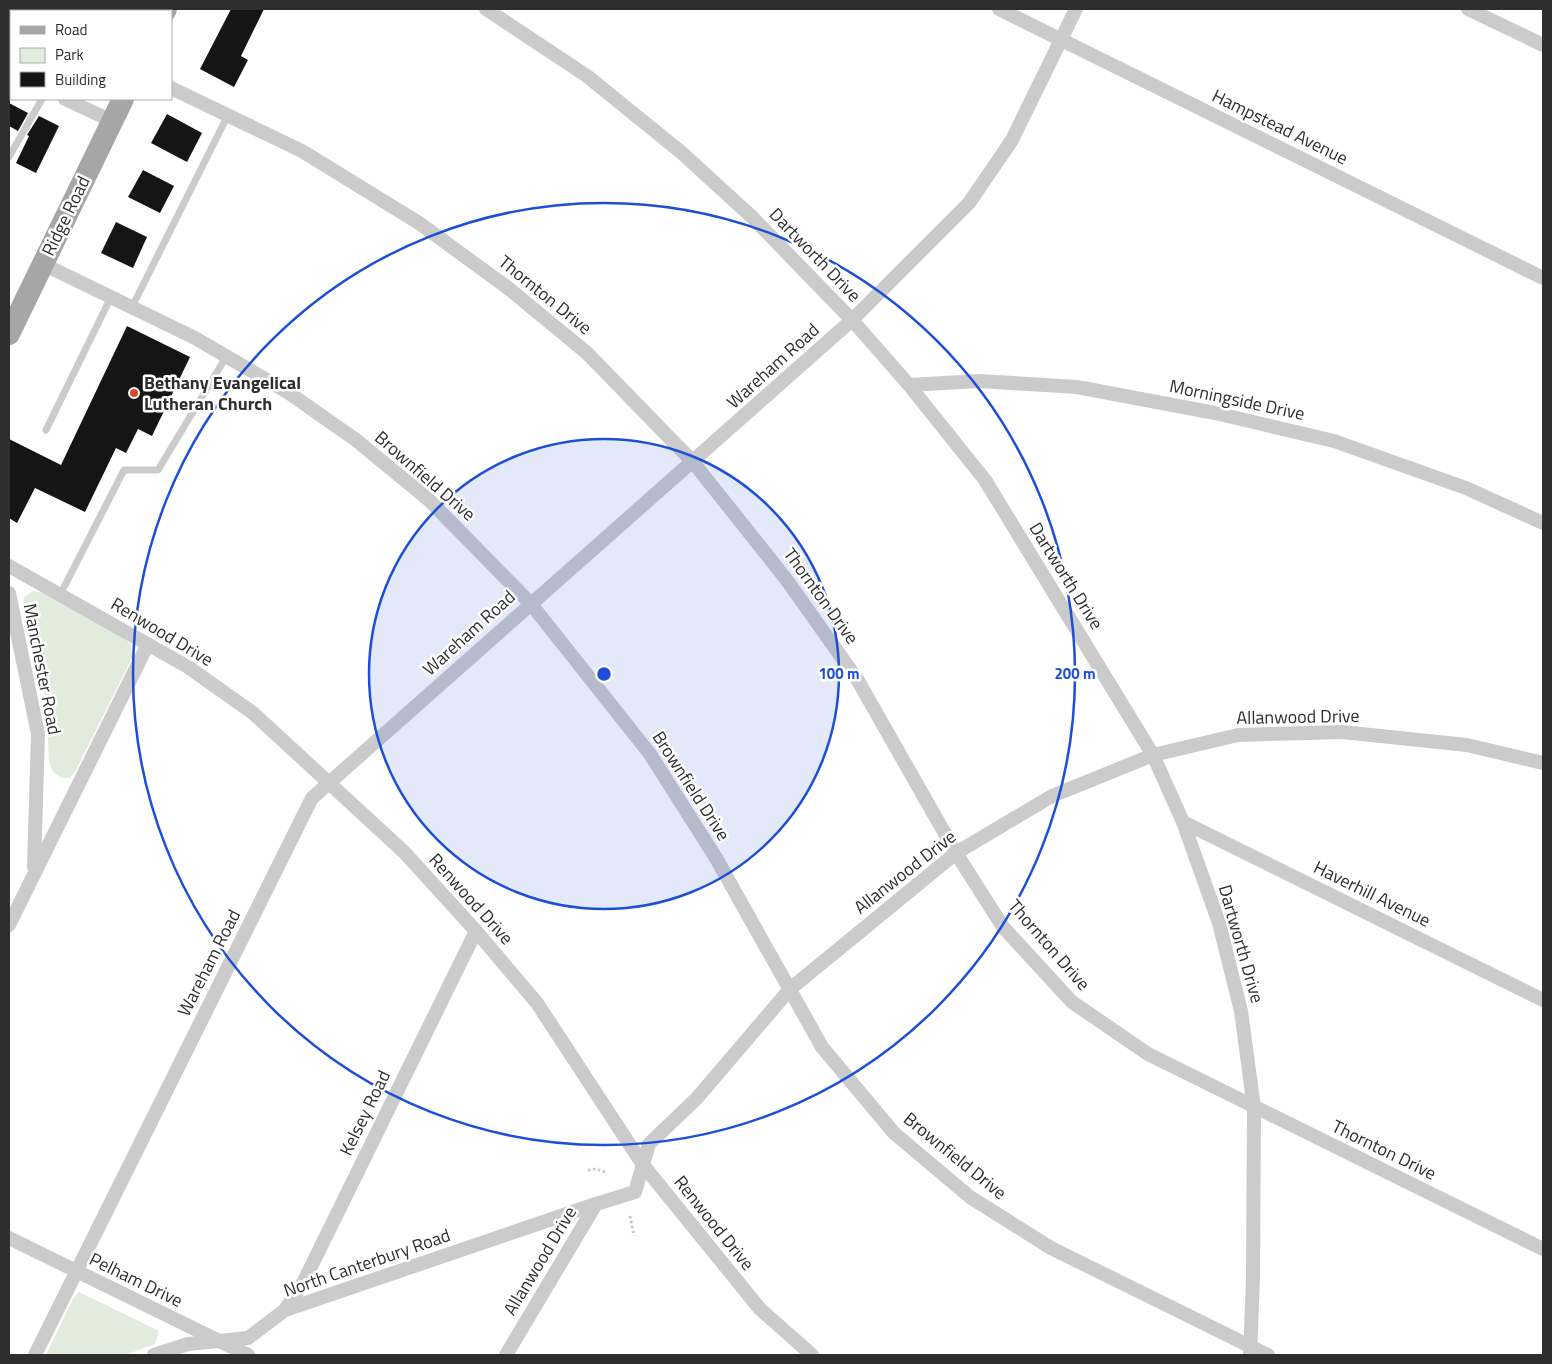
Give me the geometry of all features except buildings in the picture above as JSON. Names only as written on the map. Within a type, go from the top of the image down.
[{"type":"main road","name":"Ridge Road","points":[[10,328],[123,100]]},
{"type":"street","name":"Dartworth Drive","points":[[486,9],[587,76],[682,153],[752,217],[852,320],[909,385],[984,480],[1153,755],[1183,822],[1219,923],[1241,1011],[1254,1108],[1250,1351]]},
{"type":"street","name":"Hampstead Avenue","points":[[999,9],[1543,278]]},
{"type":"street","name":"Wareham Road","points":[[35,1355],[312,798],[852,320],[969,203],[1012,140],[1076,9]]},
{"type":"street","points":[[1468,9],[1543,45]]},
{"type":"street","name":"Thornton Drive","points":[[172,88],[302,151],[420,223],[508,288],[587,353],[693,462],[786,578],[857,679],[956,852],[1003,927],[1072,1002],[1148,1054],[1543,1249]]},
{"type":"street","points":[[68,100],[112,122]]},
{"type":"street","name":"Brownfield Drive","points":[[43,264],[195,338],[289,393],[356,440],[429,500],[531,604],[650,754],[716,858],[822,1047],[894,1133],[970,1197],[1050,1248],[1250,1351],[1268,1355]]},
{"type":"street","name":"Morningside Drive","points":[[909,385],[978,381],[1077,388],[1215,413],[1334,441],[1466,488],[1543,523]]},
{"type":"street","name":"Renwood Drive","points":[[9,566],[188,667],[253,713],[404,852],[476,931],[537,1003],[643,1165],[760,1309],[812,1355]]},
{"type":"street","name":"Manchester Road","points":[[9,593],[38,734],[34,872]]},
{"type":"street","name":"Manchester Road","points":[[9,925],[148,644]]},
{"type":"street","name":"Allanwood Drive","points":[[506,1355],[596,1204],[634,1192],[649,1144],[697,1098],[790,989],[956,852],[1052,796],[1153,755],[1238,735],[1342,732],[1467,745],[1543,763]]},
{"type":"street","name":"Haverhill Avenue","points":[[1183,822],[1543,1000]]},
{"type":"street","name":"Kelsey Road","points":[[285,1310],[303,1283],[476,931]]},
{"type":"street","name":"North Canterbury Road","points":[[154,1355],[188,1344],[248,1338],[285,1310],[596,1204]]},
{"type":"street","name":"Pelham Drive","points":[[9,1238],[248,1355]]},
{"type":"lane","points":[[9,157],[41,100]]},
{"type":"lane","points":[[132,307],[228,115]]},
{"type":"lane","points":[[46,430],[111,297]]},
{"type":"lane","points":[[60,595],[124,470],[158,470],[226,357]]},
{"type":"path","points":[[588,1170],[596,1169],[605,1172]]},
{"type":"path","points":[[630,1216],[634,1236]]},
{"type":"green space","points":[[33,591],[45,593],[116,631],[131,644],[132,658],[75,772],[69,778],[62,778],[54,773],[49,763],[46,701],[36,652],[23,609],[24,597]]},
{"type":"green space","points":[[79,1292],[159,1331],[155,1344],[125,1355],[46,1355],[73,1299]]},
{"type":"place","name":"Bethany Evangelical Lutheran Church","points":[[134,393]]}]
